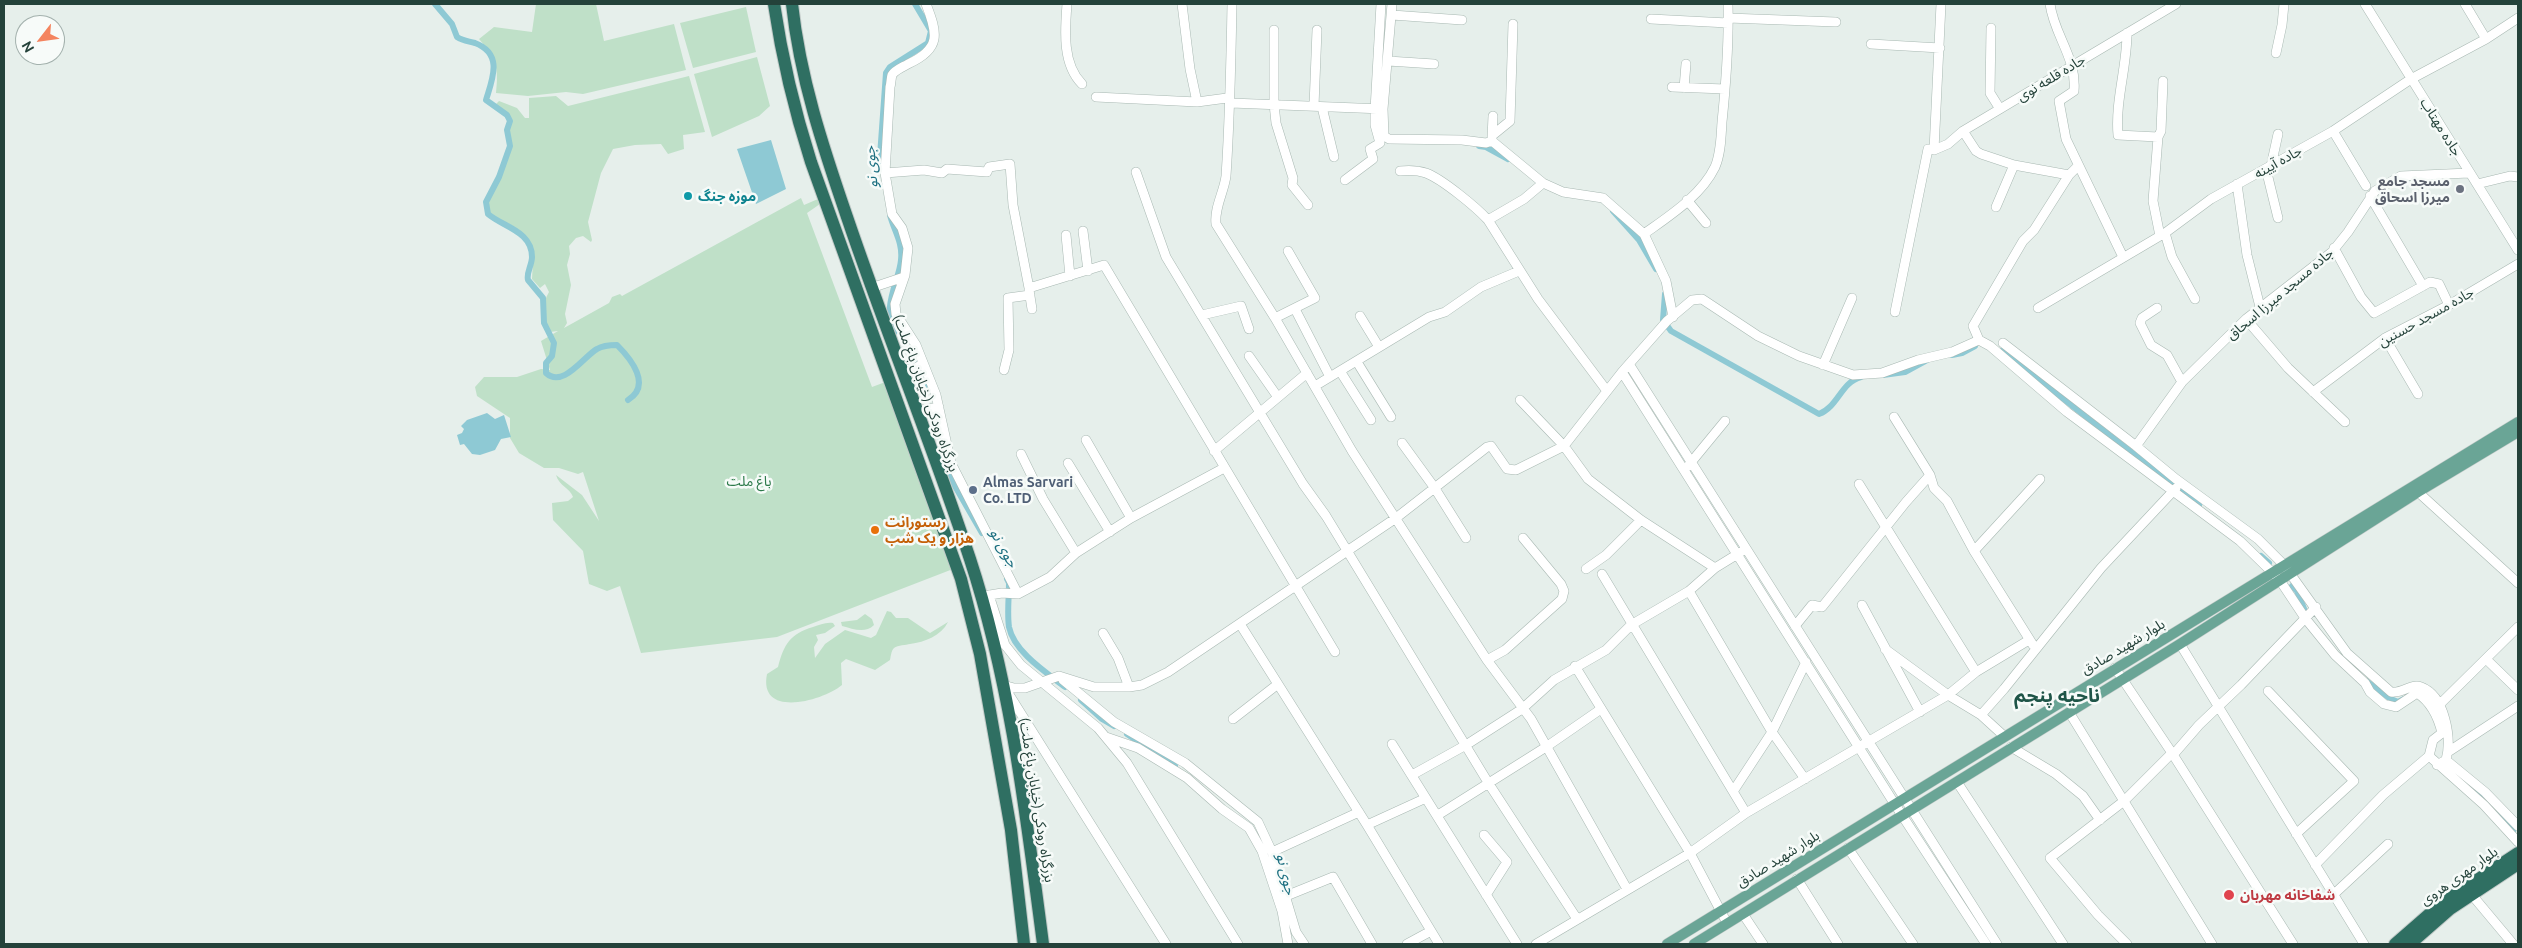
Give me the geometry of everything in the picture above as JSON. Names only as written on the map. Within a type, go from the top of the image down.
[{"type":"highway","points":[[774,4],[781,51],[810,162],[961,579],[980,654],[1011,830],[1024,944]]},
{"type":"highway","name":"بزرگراه رودکی (خیابان باغ ملت)","points":[[792,4],[796,45],[814,120],[871,288],[914,367],[917,411],[954,487],[986,596],[1023,787],[1042,944]]},
{"type":"highway","name":"بلوار مهری هروی","points":[[2395,944],[2442,903],[2518,852]]},
{"type":"highway","name":"بلوار مهری هروی","points":[[2410,944],[2450,909],[2518,864]]},
{"type":"main road","name":"بلوار شهید صادق","points":[[1667,944],[2115,668],[2276,576],[2518,422]]},
{"type":"main road","name":"بلوار شهید صادق","points":[[2287,569],[2518,432]]},
{"type":"main road","name":"بلوار شهید صادق","points":[[1694,944],[2180,644],[2276,576]]},
{"type":"street","points":[[926,4],[933,25],[935,41],[931,50],[900,68],[892,75],[885,141],[885,173],[892,214],[902,228],[908,248],[895,304],[896,314],[916,345],[914,367],[936,407],[954,487],[1011,594]]},
{"type":"street","points":[[1067,4],[1066,43],[1069,62],[1076,78],[1082,84]]},
{"type":"street","points":[[1182,4],[1190,68],[1197,102]]},
{"type":"street","points":[[1232,4],[1231,103],[1224,190],[1215,216],[1216,224],[1276,318],[1352,451],[1487,660],[1522,709],[1531,718],[1546,747],[1589,817],[1627,889]]},
{"type":"street","points":[[1381,4],[1379,109],[1384,136],[1389,139],[1462,140],[1486,143],[1493,138],[1510,121],[1513,24]]},
{"type":"street","points":[[1345,180],[1373,158],[1370,149],[1380,143],[1375,125],[1388,61],[1392,4]]},
{"type":"street","points":[[1644,234],[1677,210],[1707,179],[1716,166],[1720,150],[1725,89],[1728,4]]},
{"type":"street","points":[[1895,312],[1931,149],[1940,48],[1941,4]]},
{"type":"street","points":[[2050,4],[2052,19],[2073,65],[2074,91],[2059,101],[2066,139],[2123,257]]},
{"type":"street","name":"جاده قلعه نوی","points":[[1931,149],[1948,144],[1963,131],[2176,4]]},
{"type":"street","points":[[2276,53],[2284,4]]},
{"type":"street","name":"جاده مهتاب","points":[[2365,4],[2518,250]]},
{"type":"street","points":[[2465,4],[2486,39]]},
{"type":"street","points":[[1392,15],[1462,20]]},
{"type":"street","name":"جاده آیینه","points":[[2038,308],[2162,235],[2237,184],[2333,131],[2411,79],[2486,39],[2518,18]]},
{"type":"street","points":[[1651,19],[1836,22]]},
{"type":"street","points":[[1991,28],[1990,93],[2000,109]]},
{"type":"street","points":[[1274,30],[1274,104],[1280,138],[1293,178],[1292,186],[1308,205]]},
{"type":"street","points":[[1317,30],[1318,106],[1334,157]]},
{"type":"street","points":[[2127,33],[2127,54],[2118,112],[2118,135],[2158,137]]},
{"type":"street","points":[[1871,44],[1940,48]]},
{"type":"street","points":[[1388,61],[1434,64]]},
{"type":"street","points":[[1684,88],[1686,64]]},
{"type":"street","points":[[2163,80],[2161,131],[2158,137],[2153,201],[2162,235],[2195,299]]},
{"type":"street","points":[[1672,87],[1725,89]]},
{"type":"street","points":[[1096,97],[1197,102],[1227,98],[1231,103]]},
{"type":"street","points":[[1231,103],[1379,109]]},
{"type":"street","points":[[1492,116],[1493,138],[1541,184],[1563,192],[1603,198],[1644,234],[1666,281],[1668,322]]},
{"type":"street","points":[[1963,131],[1976,150],[2014,164],[2069,175]]},
{"type":"street","points":[[2333,131],[2366,186]]},
{"type":"street","points":[[2278,134],[2269,167],[2278,218]]},
{"type":"street","points":[[885,173],[924,170],[942,173],[947,169],[987,172],[989,167],[1010,164],[1013,206],[1032,309]]},
{"type":"street","points":[[1996,207],[2014,164]]},
{"type":"street","points":[[2078,166],[2069,175],[2034,230],[2023,241],[1986,308],[1973,326],[1979,340],[1990,346],[2067,412],[2177,488],[2258,539],[2287,569],[2310,614],[2335,655],[2365,683],[2370,692],[2384,704],[2396,707],[2417,693],[2426,699],[2439,719],[2442,732],[2433,740],[2429,756],[2383,795],[2315,865]]},
{"type":"street","points":[[1400,171],[1414,170],[1428,174],[1478,209],[1488,220],[1519,271],[1607,391]]},
{"type":"street","points":[[1136,172],[1166,257],[1303,484],[1347,551],[1489,784],[1577,919]]},
{"type":"street","name":"جاده مسجد ميرزا اسحاق","points":[[2136,446],[2182,382],[2246,319],[2334,248],[2348,232],[2370,196],[2401,176],[2469,173]]},
{"type":"street","points":[[2476,184],[2518,176]]},
{"type":"street","points":[[1488,220],[1524,199],[1541,184]]},
{"type":"street","points":[[2237,184],[2247,255],[2260,307]]},
{"type":"street","points":[[2370,196],[2423,286]]},
{"type":"street","points":[[1687,200],[1706,223]]},
{"type":"street","points":[[1083,231],[1088,271]]},
{"type":"street","points":[[1066,235],[1070,276]]},
{"type":"street","points":[[2334,248],[2361,297],[2374,313],[2430,282],[2439,284],[2449,305]]},
{"type":"street","points":[[1276,318],[1315,298],[1288,251]]},
{"type":"street","name":"جاده مسجد حسنین","points":[[2313,392],[2385,338],[2449,305],[2518,264]]},
{"type":"street","points":[[1004,370],[1009,350],[1008,298],[1104,265],[1335,652]]},
{"type":"street","points":[[1315,386],[1429,317],[1445,312],[1481,287],[1519,271]]},
{"type":"street","points":[[871,288],[901,278]]},
{"type":"street","points":[[1003,685],[1014,688],[1043,683],[1059,676],[1094,687],[1142,685],[1168,672],[1396,518],[1489,446],[1507,469],[1516,470],[1564,446],[1629,364],[1668,322],[1692,300],[1702,298],[1758,336],[1823,365],[1854,375],[1882,373],[1918,360],[1952,352],[1979,340]]},
{"type":"street","points":[[1823,365],[1852,298]]},
{"type":"street","points":[[1202,315],[1240,306],[1249,329]]},
{"type":"street","points":[[2158,308],[2142,318],[2140,323],[2151,345],[2167,355],[2182,382]]},
{"type":"street","points":[[1295,309],[1330,377]]},
{"type":"street","points":[[1360,316],[1379,347]]},
{"type":"street","points":[[2246,319],[2313,392],[2345,422]]},
{"type":"street","points":[[2385,338],[2418,394]]},
{"type":"street","points":[[2003,343],[2136,446],[2177,488],[2228,530],[2276,576],[2347,652],[2391,692],[2399,694],[2414,686],[2421,687],[2439,705],[2447,725],[2444,759],[2518,842]]},
{"type":"street","points":[[1249,356],[1277,396]]},
{"type":"street","points":[[1357,362],[1391,418]]},
{"type":"street","points":[[1629,364],[1692,463],[1806,662],[1859,747],[1997,944]]},
{"type":"street","points":[[1340,371],[1371,420]]},
{"type":"street","points":[[1622,372],[1684,469],[1795,626],[1868,742],[1898,801]]},
{"type":"street","points":[[1214,451],[1306,373]]},
{"type":"street","points":[[1520,400],[1564,446],[1588,479],[1641,520],[1715,568]]},
{"type":"street","points":[[2067,412],[2077,400]]},
{"type":"street","points":[[917,411],[936,407]]},
{"type":"street","points":[[1894,418],[1930,475],[1934,488],[1947,501],[1974,551],[2036,649]]},
{"type":"street","points":[[1684,469],[1692,463],[1725,421]]},
{"type":"street","points":[[1086,440],[1131,518]]},
{"type":"street","points":[[1402,443],[1434,487],[1466,538]]},
{"type":"street","points":[[1021,454],[1043,499],[1076,553]]},
{"type":"street","points":[[1068,463],[1110,532]]},
{"type":"street","points":[[1224,468],[1131,518],[1076,553],[1050,577],[1011,594],[986,596],[1005,645],[1021,664],[1106,737],[1127,763],[1238,944]]},
{"type":"street","points":[[1795,626],[1812,604],[1822,607],[1930,475]]},
{"type":"street","points":[[1974,551],[2040,478]]},
{"type":"street","points":[[1858,484],[1976,672]]},
{"type":"street","points":[[1981,715],[2101,568],[2177,488]]},
{"type":"street","points":[[2418,492],[2518,583]]},
{"type":"street","points":[[1586,569],[1606,556],[1641,520]]},
{"type":"street","points":[[1487,660],[1505,650],[1562,599],[1564,592],[1561,584],[1523,538]]},
{"type":"street","points":[[1412,775],[1466,745],[1522,709],[1554,680],[1575,666],[1606,650],[1632,625],[1689,591],[1715,568],[1742,551]]},
{"type":"street","points":[[1602,574],[1734,790],[1746,813]]},
{"type":"street","points":[[1689,591],[1772,732],[1805,779]]},
{"type":"street","points":[[1862,605],[1920,712]]},
{"type":"street","points":[[2126,944],[2098,915],[2050,858],[2124,801],[2173,754],[2198,725],[2310,614]]},
{"type":"street","points":[[1240,624],[1359,812],[1439,944]]},
{"type":"street","points":[[2439,705],[2487,660],[2518,627]]},
{"type":"street","points":[[1103,634],[1118,658],[1129,686]]},
{"type":"street","points":[[1536,944],[1690,853],[1746,813],[1948,695],[1976,672],[2029,640]]},
{"type":"street","points":[[2180,644],[2364,944]]},
{"type":"street","points":[[1885,649],[1948,695],[1981,715],[2004,736]]},
{"type":"street","points":[[2487,660],[2518,690]]},
{"type":"street","points":[[1734,790],[1772,732],[1806,662]]},
{"type":"street","points":[[1575,666],[1690,853],[1727,924]]},
{"type":"street","points":[[2115,668],[2173,754],[2293,944]]},
{"type":"street","points":[[1059,676],[1114,722],[1179,759],[1258,822],[1262,827],[1272,852],[1296,932],[1304,944]]},
{"type":"street","points":[[1233,719],[1278,684]]},
{"type":"street","points":[[1003,685],[1166,944]]},
{"type":"street","points":[[2268,691],[2354,781],[2296,834]]},
{"type":"street","points":[[2444,759],[2518,706]]},
{"type":"street","points":[[1438,815],[1546,747],[1600,709]]},
{"type":"street","points":[[2068,712],[2212,944]]},
{"type":"street","points":[[1106,737],[1138,748],[1187,778],[1222,809],[1250,828],[1262,851],[1282,911],[1288,944]]},
{"type":"street","points":[[1392,744],[1517,944]]},
{"type":"street","points":[[2011,747],[2056,774],[2083,796],[2100,820]]},
{"type":"street","points":[[2429,756],[2444,759],[2484,792],[2518,826]]},
{"type":"street","points":[[1957,782],[2063,944]]},
{"type":"street","points":[[1367,825],[1426,798]]},
{"type":"street","points":[[1272,852],[1359,812]]},
{"type":"street","points":[[1906,812],[1986,944]]},
{"type":"street","points":[[1484,834],[1507,862],[1486,895]]},
{"type":"street","points":[[2333,895],[2388,844]]},
{"type":"street","points":[[1848,848],[1913,944]]},
{"type":"street","points":[[1286,896],[1333,876],[1372,944]]},
{"type":"street","points":[[1797,879],[1838,944]]},
{"type":"street","points":[[2472,895],[2513,944]]},
{"type":"street","points":[[1743,914],[1763,944]]},
{"type":"street","points":[[1407,944],[1431,931]]},
{"type":"green space","points":[[536,4],[596,4],[604,41],[674,24],[686,70],[583,94],[566,92],[528,96],[496,93],[497,76],[495,64],[493,58],[479,39],[494,27],[532,32]]},
{"type":"green space","points":[[746,7],[756,52],[693,68],[680,23]]},
{"type":"green space","points":[[757,57],[770,106],[759,116],[712,137],[694,74]]},
{"type":"green space","name":"باغ ملت","points":[[689,76],[705,132],[683,135],[684,149],[668,154],[661,144],[635,145],[613,149],[601,173],[588,222],[592,240],[591,242],[583,236],[576,238],[569,246],[570,254],[567,265],[571,285],[565,314],[567,323],[564,328],[609,303],[612,297],[620,294],[622,296],[801,198],[804,205],[818,199],[820,204],[807,213],[872,387],[888,381],[953,569],[777,637],[641,653],[620,586],[607,591],[589,584],[583,551],[553,520],[552,503],[568,501],[573,497],[570,491],[557,479],[556,475],[582,495],[599,521],[583,472],[578,474],[559,468],[544,468],[519,453],[510,438],[510,418],[477,396],[475,387],[484,377],[517,377],[541,369],[550,370],[541,341],[558,331],[550,332],[545,322],[544,307],[549,292],[545,284],[540,288],[532,279],[533,263],[531,248],[528,242],[519,230],[490,214],[487,203],[499,179],[511,146],[508,129],[512,121],[510,116],[493,107],[499,101],[517,108],[525,118],[529,118],[529,98],[556,96],[568,106]]},
{"type":"green space","points":[[887,611],[891,612],[896,618],[908,618],[930,633],[948,622],[932,638],[894,648],[890,660],[875,670],[846,659],[841,663],[842,685],[833,691],[808,700],[794,702],[782,701],[772,697],[767,688],[767,674],[778,667],[786,646],[793,637],[813,627],[825,623],[833,623],[835,626],[825,633],[816,635],[818,640],[814,647],[815,658],[825,644],[845,630],[871,638],[876,635]]},
{"type":"green space","points":[[865,614],[872,619],[874,625],[870,628],[859,630],[842,626],[841,622],[857,620]]},
{"type":"water","points":[[771,140],[786,189],[756,204],[737,149]]},
{"type":"water","points":[[487,413],[495,419],[504,415],[511,437],[501,439],[495,450],[480,455],[472,454],[464,444],[460,445],[457,435],[462,433],[464,429],[461,426],[467,420]]},
{"type":"waterway","points":[[435,4],[452,24],[457,37],[484,48],[490,54],[493,61],[493,76],[486,100],[507,115],[510,121],[507,130],[510,146],[499,177],[486,202],[488,214],[522,235],[531,248],[532,260],[528,280],[543,298],[544,323],[554,343],[552,356],[546,363],[546,373],[553,377],[559,377],[573,370],[597,349],[617,345],[628,357],[637,372],[639,380],[635,394],[628,400]]},
{"type":"waterway","name":"جوی نو","points":[[882,170],[880,156],[886,73],[890,67],[928,43],[931,31],[915,4]]},
{"type":"waterway","points":[[1479,146],[1486,147],[1508,159]]},
{"type":"waterway","points":[[1613,211],[1639,240],[1656,269]]},
{"type":"waterway","name":"جوی نو","points":[[890,215],[901,254],[900,268],[890,305],[890,315],[897,331],[910,340]]},
{"type":"waterway","points":[[1665,294],[1663,320],[1671,331],[1819,414],[1831,406],[1849,384],[1861,377]]},
{"type":"waterway","points":[[1952,355],[1962,353],[1975,346]]},
{"type":"waterway","name":"جوی نو","points":[[914,349],[915,361],[928,385]]},
{"type":"waterway","points":[[2002,351],[2199,505]]},
{"type":"waterway","points":[[1883,375],[1905,372],[1927,360]]},
{"type":"waterway","name":"جوی نو","points":[[940,428],[942,458],[948,474],[982,533]]},
{"type":"waterway","points":[[2261,556],[2269,563]]},
{"type":"waterway","name":"جوی نو","points":[[1007,579],[1009,583],[1008,622],[1012,636],[1017,645],[1032,661],[1065,687]]},
{"type":"waterway","points":[[2292,586],[2297,591],[2307,616]]},
{"type":"waterway","points":[[2366,681],[2391,699],[2398,702],[2404,699]]},
{"type":"waterway","name":"جوی نو","points":[[1081,700],[1102,719],[1114,726]]},
{"type":"waterway","name":"جوی نو","points":[[1127,734],[1175,766]]},
{"type":"waterway","points":[[2456,775],[2487,801],[2513,831]]},
{"type":"place","name":"مسجد جامع میرزا اسحاق","points":[[2460,189]]},
{"type":"place","name":"موزه جنگ","points":[[688,196]]},
{"type":"place","name":"Almas Sarvari Co. LTD","points":[[973,490]]},
{"type":"place","name":"رستورانت هزار و یک شب","points":[[875,530]]},
{"type":"place","name":"شفاخانه مهربان","points":[[2229,895]]},
{"type":"district","name":"ناحیه پنجم","points":[[2057,696]]}]
